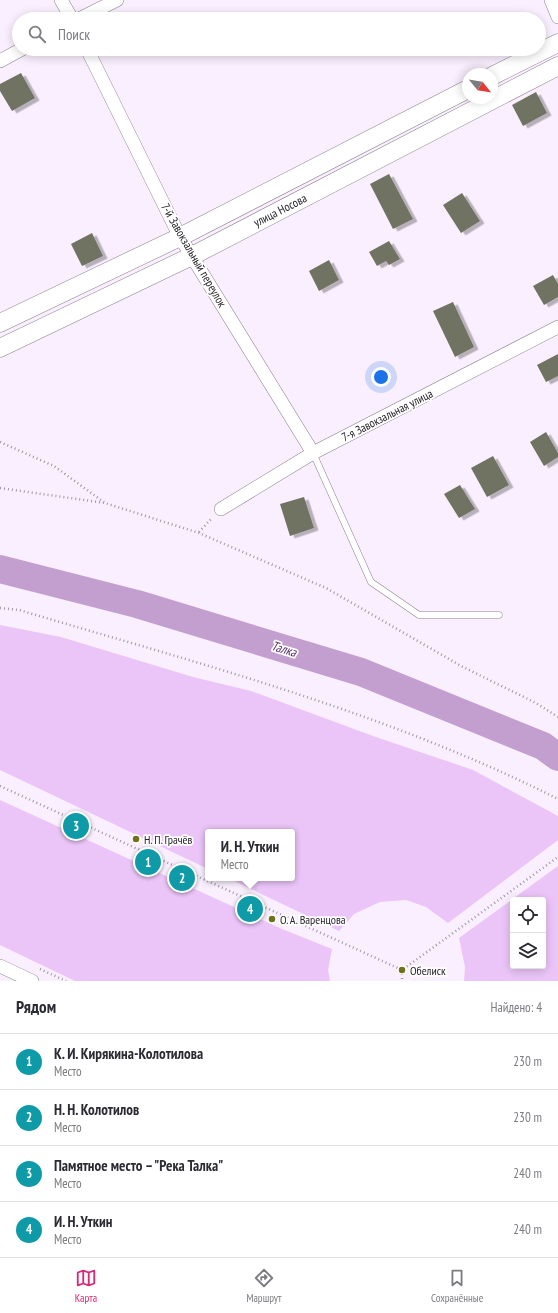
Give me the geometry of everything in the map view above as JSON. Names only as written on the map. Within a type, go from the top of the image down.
[{"type":"main road","points":[[546,48],[558,42]]},
{"type":"main road","points":[[498,73],[531,56]]},
{"type":"main road","name":"улица Носова","points":[[0,348],[192,256],[558,66]]},
{"type":"main road","name":"улица Носова","points":[[0,323],[180,237],[462,92]]},
{"type":"street","points":[[61,0],[68,12]]},
{"type":"street","points":[[93,12],[117,0]]},
{"type":"street","points":[[551,0],[558,17]]},
{"type":"street","points":[[0,61],[12,54]]},
{"type":"street","name":"7-й Завокзальный переулок","points":[[90,56],[180,237],[313,453]]},
{"type":"street","name":"7-я Завокзальная улица","points":[[221,509],[313,453],[558,327]]},
{"type":"street","points":[[0,966],[32,981]]},
{"type":"lane","points":[[313,453],[371,582],[419,615],[499,615]]},
{"type":"path","points":[[0,442],[54,466],[105,503]]},
{"type":"path","points":[[0,488],[105,503],[199,532],[326,588],[461,666],[536,703],[558,717]]},
{"type":"path","points":[[199,532],[221,509]]},
{"type":"path","points":[[0,608],[18,610],[191,661],[382,723],[505,772],[558,799]]},
{"type":"path","points":[[0,786],[205,880]]},
{"type":"path","points":[[402,970],[558,857]]},
{"type":"path","points":[[208,881],[402,970]]},
{"type":"path","points":[[402,970],[402,981]]},
{"type":"shaded area","points":[[0,625],[61,637],[193,677],[251,691],[373,736],[473,770],[558,816],[558,840],[448,923],[426,907],[406,900],[380,902],[354,914],[339,931],[234,881],[295,881],[295,829],[205,829],[205,868],[0,770]]},
{"type":"shaded area","points":[[0,800],[282,929],[332,949],[328,970],[330,981],[75,981],[0,945]]},
{"type":"shaded area","points":[[558,866],[558,981],[464,981],[465,967],[459,938],[510,901],[510,969],[546,969],[546,897],[515,897]]},
{"type":"building","points":[[21,73],[35,98],[12,111],[0,91],[0,84]]},
{"type":"building","points":[[536,92],[547,113],[523,126],[512,105]]},
{"type":"building","points":[[389,174],[413,219],[393,229],[370,184]]},
{"type":"building","points":[[462,193],[480,221],[461,233],[443,205]]},
{"type":"building","points":[[92,233],[103,256],[82,266],[71,244]]},
{"type":"building","points":[[389,241],[400,259],[389,265],[386,261],[377,266],[369,252]]},
{"type":"building","points":[[329,260],[339,280],[319,291],[309,271]]},
{"type":"building","points":[[553,275],[558,284],[558,297],[544,305],[533,286]]},
{"type":"building","points":[[453,302],[474,347],[455,357],[433,311]]},
{"type":"building","points":[[558,354],[558,376],[546,382],[537,365]]},
{"type":"building","points":[[546,432],[558,453],[558,457],[544,466],[530,442]]},
{"type":"building","points":[[493,456],[509,485],[487,497],[471,468]]},
{"type":"building","points":[[460,485],[475,509],[459,518],[444,494]]},
{"type":"building","points":[[304,497],[314,528],[290,536],[280,504]]},
{"type":"waterway","name":"Талка","points":[[0,569],[137,604],[361,672],[543,746],[558,757]]},
{"type":"place","name":"Памятное место – \"Река Талка\"","points":[[76,826]]},
{"type":"place","name":"Н. П. Грачёв","points":[[136,839]]},
{"type":"place","name":"К. И. Кирякина-Колотилова","points":[[148,862]]},
{"type":"place","name":"Н. Н. Колотилов","points":[[182,878]]},
{"type":"place","name":"И. Н. Уткин","points":[[250,909]]},
{"type":"place","name":"О. А. Варенцова","points":[[272,919]]},
{"type":"place","name":"Обелиск","points":[[402,970]]}]
